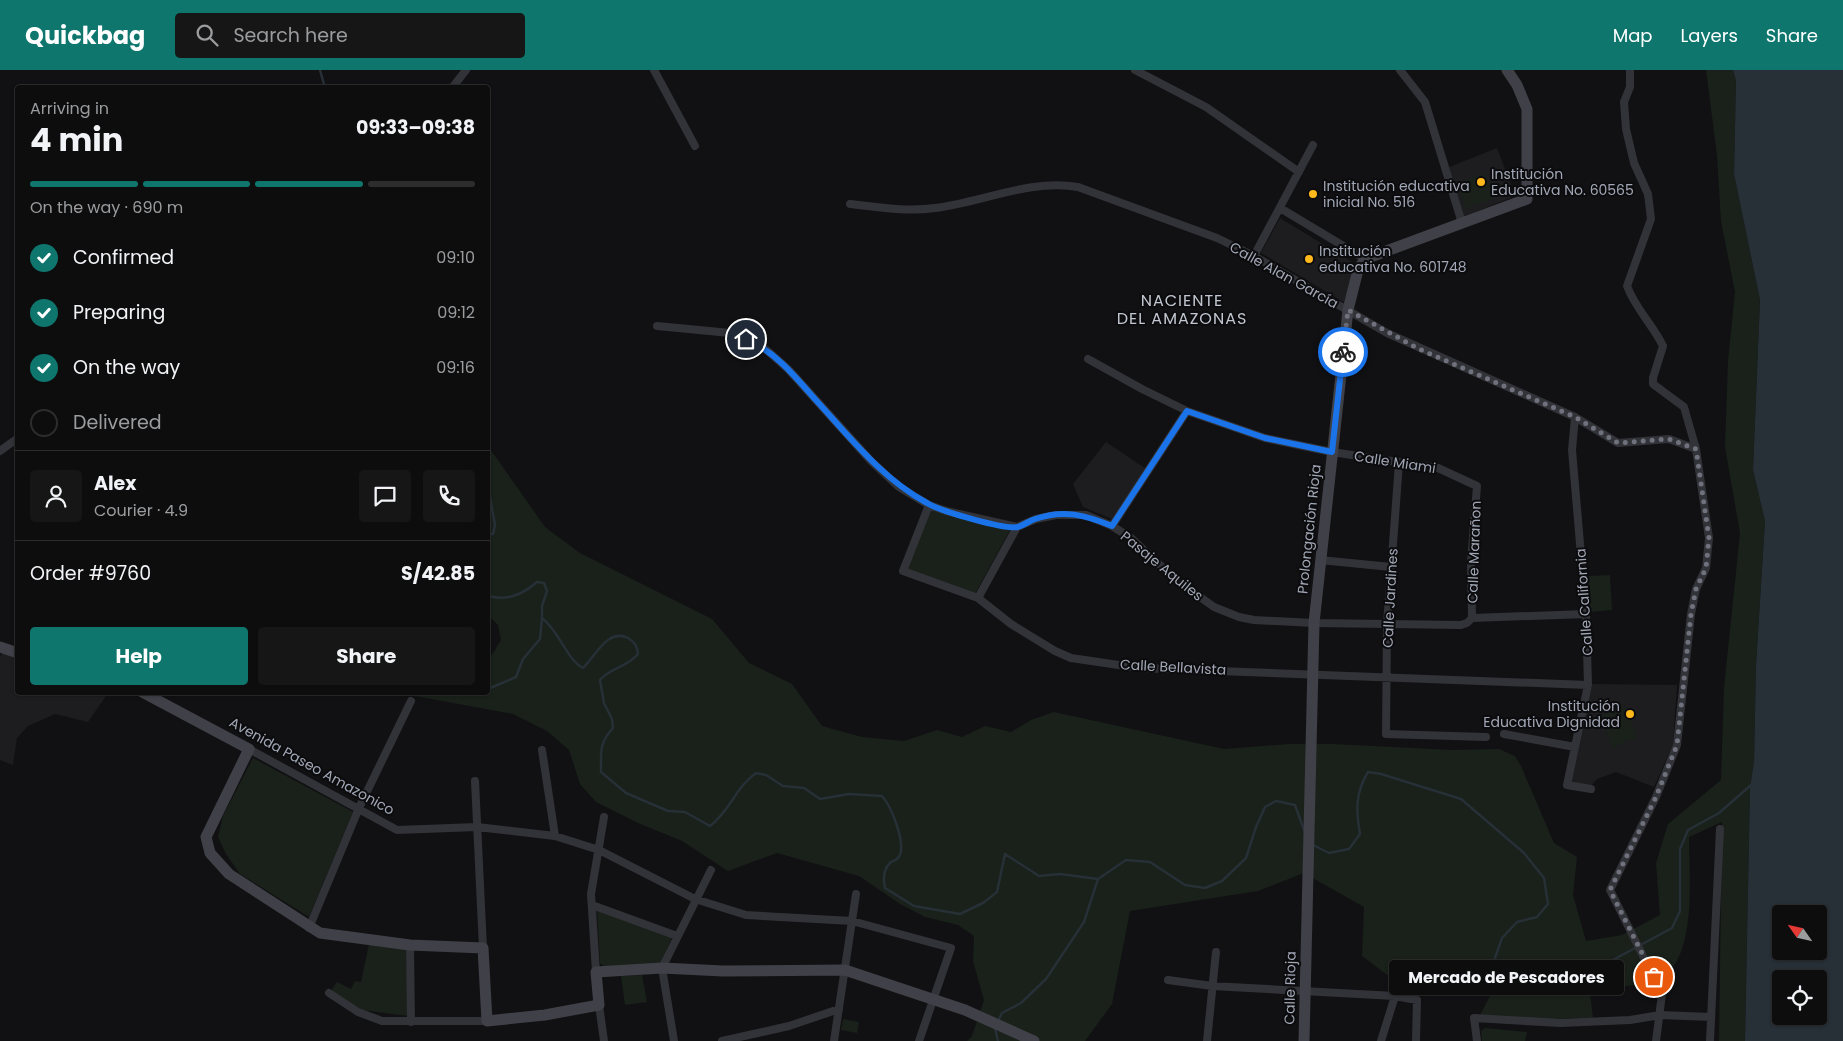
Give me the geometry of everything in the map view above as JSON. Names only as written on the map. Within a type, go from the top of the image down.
[{"type":"street","points":[[454,85],[466,70]]},
{"type":"street","points":[[654,70],[695,146]]},
{"type":"street","points":[[1135,70],[1206,107],[1299,172]]},
{"type":"street","points":[[1400,70],[1425,102],[1462,223]]},
{"type":"street","points":[[1280,208],[1365,258],[1462,223],[1526,197],[1527,109],[1517,85],[1507,70]]},
{"type":"street","points":[[1630,70],[1630,86],[1624,102],[1626,129],[1634,163],[1648,194],[1651,219],[1627,286],[1630,295],[1654,327],[1663,346],[1653,378],[1653,384],[1684,407],[1696,449],[1709,538],[1706,568],[1696,589],[1691,614],[1677,745],[1656,797],[1610,890],[1662,994],[1656,1041]]},
{"type":"street","points":[[1254,256],[1313,145]]},
{"type":"street","name":"Calle Alan García","points":[[850,204],[909,210],[936,208],[1006,192],[1062,185],[1095,194],[1207,235],[1254,256],[1419,349],[1575,417],[1618,443],[1669,439],[1696,449]]},
{"type":"street","name":"Prolongación Rioja","points":[[1312,708],[1314,623],[1348,310],[1358,270],[1365,258]]},
{"type":"street","points":[[657,326],[730,333],[762,346],[788,369],[871,461],[899,487],[928,505],[970,518],[1017,527],[978,598]]},
{"type":"street","name":"Calle Miami","points":[[1088,359],[1187,411],[1265,438],[1332,452],[1438,468],[1477,486]]},
{"type":"street","points":[[1112,526],[1187,411]]},
{"type":"street","name":"Calle California","points":[[1575,417],[1572,450],[1586,614],[1588,685],[1567,785],[1591,790]]},
{"type":"street","points":[[0,451],[15,440]]},
{"type":"street","name":"Calle Jardines","points":[[1398,463],[1387,624],[1386,734],[1486,736]]},
{"type":"street","name":"Calle Marañon","points":[[1473,616],[1471,567],[1477,486]]},
{"type":"street","name":"Calle Bellavista","points":[[928,505],[903,571],[978,598],[1011,624],[1055,651],[1071,658],[1140,668],[1313,673],[1588,685]]},
{"type":"street","name":"Pasaje Aquiles","points":[[1017,527],[1036,519],[1072,514],[1086,515],[1112,526],[1131,538],[1175,579],[1224,613],[1254,620],[1314,623],[1461,625],[1467,623],[1473,616],[1586,614]]},
{"type":"street","points":[[1320,560],[1391,567]]},
{"type":"street","points":[[0,647],[15,652]]},
{"type":"street","name":"Avenida Paseo Amazonico","points":[[148,695],[397,830],[477,827],[555,836],[600,850],[695,898],[746,915],[852,921],[951,948],[934,1000]]},
{"type":"street","points":[[309,928],[359,808],[411,701]]},
{"type":"street","name":"Calle Rioja","points":[[1304,1041],[1312,708]]},
{"type":"street","points":[[1504,734],[1576,747]]},
{"type":"street","points":[[249,749],[206,837],[210,853],[229,874],[320,934],[410,945],[483,948]]},
{"type":"street","points":[[542,750],[555,836]]},
{"type":"street","points":[[475,781],[487,1021]]},
{"type":"street","points":[[604,817],[600,850],[591,894],[596,972],[604,1041]]},
{"type":"street","points":[[1710,1041],[1720,829]]},
{"type":"street","points":[[674,1041],[662,968],[695,898],[711,870]]},
{"type":"street","points":[[834,1041],[856,894]]},
{"type":"street","points":[[592,905],[677,936]]},
{"type":"street","points":[[410,945],[411,1022]]},
{"type":"street","points":[[1207,1041],[1216,952]]},
{"type":"street","points":[[596,972],[662,968],[724,972],[845,970],[965,1010],[1034,1041]]},
{"type":"street","points":[[1168,980],[1212,986],[1396,996],[1417,1000],[1416,1041]]},
{"type":"street","points":[[329,993],[370,1018],[411,1022],[487,1021],[545,1015],[599,1005]]},
{"type":"street","points":[[1381,1041],[1396,996]]},
{"type":"street","points":[[919,1041],[934,1000]]},
{"type":"street","points":[[722,1041],[789,1026],[839,1009]]},
{"type":"street","points":[[1477,1041],[1474,1018],[1561,1023],[1630,1020],[1660,1015],[1711,1017]]},
{"type":"shaded area","points":[[1706,70],[1733,70],[1736,81],[1734,174],[1760,300],[1753,470],[1765,521],[1756,665],[1754,762],[1750,787],[1745,1041],[1719,1041],[1722,822],[1689,837],[1689,911],[1682,950],[1675,965],[1664,976],[1659,978],[1590,993],[1593,1018],[1552,1019],[1480,1015],[1490,996],[1462,982],[1450,969],[1441,966],[1431,972],[1431,992],[1422,993],[1417,986],[1394,980],[1362,956],[1364,907],[1304,873],[1258,891],[1130,911],[1112,1004],[1085,1041],[967,1041],[972,1036],[984,1000],[973,961],[974,936],[958,925],[925,917],[900,904],[859,876],[777,853],[728,871],[682,841],[638,823],[596,802],[580,784],[569,750],[547,731],[513,714],[410,695],[490,695],[490,658],[501,640],[498,625],[490,617],[490,449],[545,527],[580,553],[712,619],[749,663],[792,684],[822,726],[862,737],[904,741],[937,730],[962,737],[985,726],[1011,732],[1031,720],[1054,712],[1224,749],[1290,744],[1333,744],[1452,750],[1499,749],[1515,756],[1521,766],[1554,843],[1577,857],[1573,895],[1586,941],[1622,935],[1660,915],[1656,863],[1668,824],[1721,780],[1724,688],[1740,533],[1725,447],[1728,361],[1735,292],[1721,221],[1717,155]]},
{"type":"shaded area","points":[[1733,70],[1843,70],[1843,1041],[1745,1041],[1750,787],[1754,762],[1756,665],[1765,521],[1753,470],[1760,300],[1734,174],[1736,81]]},
{"type":"shaded area","name":"Institución Educativa No. 60565","points":[[1497,148],[1515,196],[1463,217],[1447,168]]},
{"type":"shaded area","points":[[1485,173],[1494,198],[1466,209],[1457,183]]},
{"type":"shaded area","name":"Institución educativa No. 601748","points":[[1280,218],[1357,265],[1345,303],[1261,253]]},
{"type":"shaded area","points":[[1106,442],[1146,469],[1112,519],[1083,507],[1073,484]]},
{"type":"shaded area","points":[[930,510],[1010,530],[975,594],[907,569]]},
{"type":"shaded area","points":[[1610,575],[1612,610],[1590,612],[1587,576]]},
{"type":"shaded area","points":[[3,650],[15,654],[15,695],[107,695],[88,722],[55,714],[28,726],[17,738],[13,765],[0,760],[0,657]]},
{"type":"shaded area","name":"Institución Educativa Dignidad","points":[[1592,684],[1677,685],[1673,744],[1654,787],[1616,772],[1597,779],[1590,787],[1570,783]]},
{"type":"shaded area","points":[[1624,706],[1637,737],[1612,748],[1601,716]]},
{"type":"shaded area","points":[[253,758],[353,812],[309,917],[240,874],[226,854],[218,837],[223,816]]},
{"type":"shaded area","points":[[597,910],[672,937],[661,963],[606,968],[600,963]]},
{"type":"shaded area","points":[[369,944],[402,947],[406,950],[409,1016],[362,1010],[331,991],[337,982],[351,989],[355,981],[361,982]]},
{"type":"shaded area","points":[[642,975],[647,1002],[625,1005],[621,976]]},
{"type":"shaded area","points":[[843,1019],[859,1022],[857,1033],[841,1030]]},
{"type":"shaded area","points":[[1485,1028],[1527,1032],[1525,1041],[1482,1041],[1481,1031]]},
{"type":"waterway","points":[[320,70],[324,85]]},
{"type":"waterway","points":[[490,497],[495,525],[493,534],[490,534]]},
{"type":"waterway","points":[[490,596],[502,598],[514,596],[537,582],[544,583],[547,591],[542,606],[542,618],[554,631],[572,659],[583,668],[603,644],[614,637],[628,638],[635,644],[638,654],[600,680],[604,703],[612,719],[613,728],[603,743],[601,772],[626,793],[668,811],[685,812],[710,826],[723,814],[743,786],[756,773],[766,775],[783,786],[804,788],[820,799],[849,794],[882,796],[894,817],[901,845],[901,852],[898,858],[891,862],[885,871],[885,888],[914,906],[960,914],[983,903],[997,892],[1005,854],[1039,876],[1060,874],[1098,879]]},
{"type":"waterway","points":[[490,688],[516,677],[523,659],[540,639],[542,618]]},
{"type":"waterway","points":[[1313,845],[1329,853],[1349,849],[1360,834],[1358,802],[1361,787],[1368,772],[1381,774],[1461,799],[1524,853],[1544,878],[1548,904],[1537,917],[1517,922],[1502,938],[1495,958],[1499,977],[1513,985],[1541,986],[1585,975],[1672,928],[1680,911],[1680,849],[1688,830],[1719,813],[1751,785]]},
{"type":"waterway","points":[[998,1021],[1002,1013],[1021,1003],[1046,979],[1084,922],[1098,879],[1126,860],[1150,862],[1185,885],[1205,888],[1222,881],[1246,858],[1265,807],[1276,801],[1295,805],[1304,830]]},
{"type":"waterway","points":[[995,1028],[998,1041]]},
{"type":"way so far","points":[[1343,352],[1348,310],[1419,349],[1575,417],[1618,443],[1669,439],[1696,449],[1709,538],[1706,568],[1696,589],[1691,614],[1677,745],[1656,797],[1610,890],[1654,977]]},
{"type":"place","name":"Institución Educativa No. 60565","points":[[1481,182]]},
{"type":"place","name":"Institución educativa inicial No. 516","points":[[1313,194]]},
{"type":"place","name":"Institución educativa No. 601748","points":[[1309,259]]},
{"type":"place","name":"Institución Educativa Dignidad","points":[[1630,714]]},
{"type":"place","name":"Mercado de Pescadores","points":[[1654,977]]},
{"type":"district","name":"NACIENTE DEL AMAZONAS","points":[[1182,309]]},
{"type":"route","points":[[746,339],[762,346],[788,369],[871,461],[899,487],[928,505],[987,522],[1017,527],[1036,519],[1072,514],[1086,515],[1112,526],[1187,411],[1265,438],[1332,452],[1343,352]]}]
